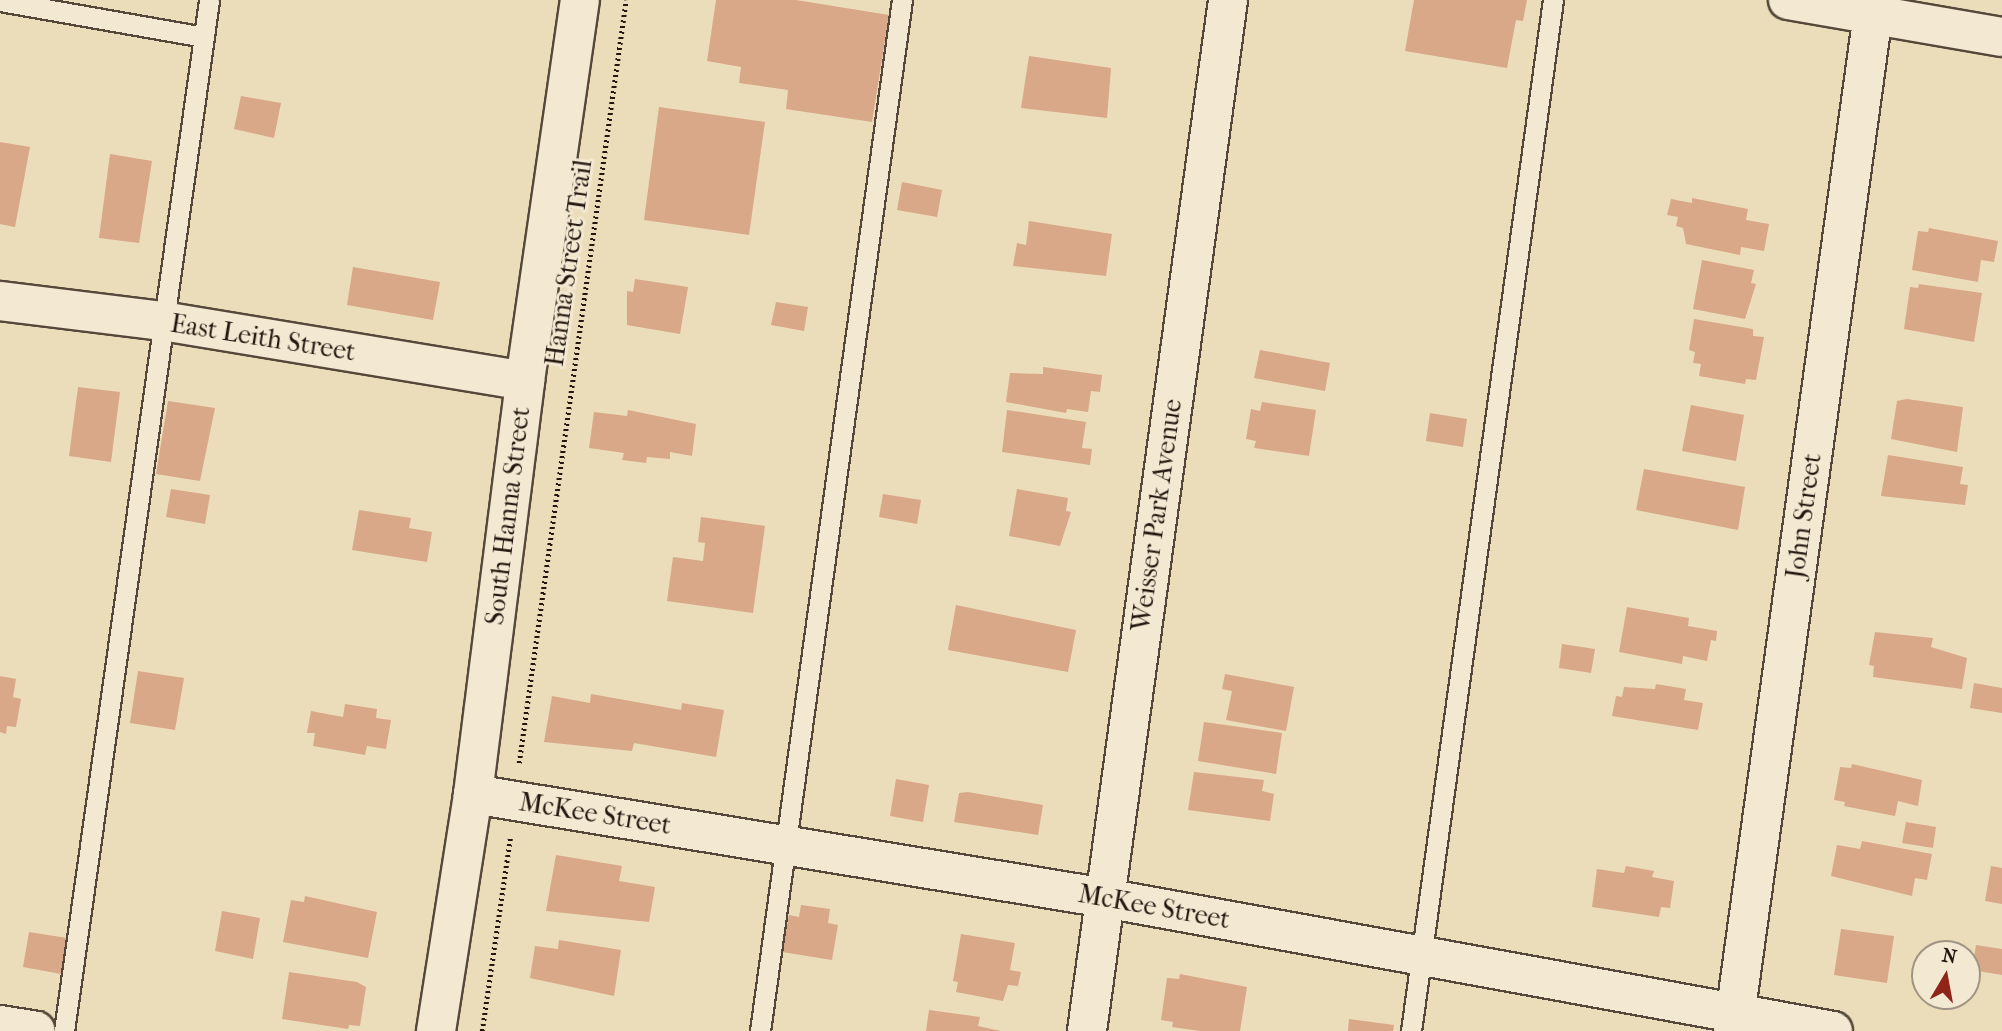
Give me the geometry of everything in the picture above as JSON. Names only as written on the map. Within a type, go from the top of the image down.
[{"type":"street","name":"South Hanna Street","points":[[436,1031],[473,794],[525,381],[580,0]]},
{"type":"street","name":"Weisser Park Avenue","points":[[1087,1031],[1228,0]]},
{"type":"street","points":[[1788,0],[1874,7],[2002,37]]},
{"type":"street","name":"John Street","points":[[1734,1022],[1874,7]]},
{"type":"street","name":"East Leith Street","points":[[0,301],[163,321],[525,381]]},
{"type":"street","name":"McKee Street","points":[[473,794],[1105,898],[1421,957],[1734,1022],[1833,1031]]},
{"type":"street","points":[[0,1025],[36,1031]]},
{"type":"lane","points":[[64,1031],[209,0]]},
{"type":"lane","points":[[760,1031],[902,0]]},
{"type":"lane","points":[[1411,1031],[1553,0]]},
{"type":"lane","points":[[0,1],[204,37]]},
{"type":"path","name":"Hanna Street Trail","points":[[482,1031],[626,0]]},
{"type":"building","points":[[716,0],[796,0],[889,15],[872,122],[786,109],[788,90],[739,83],[741,67],[707,61]]},
{"type":"building","points":[[1414,0],[1527,0],[1523,21],[1516,20],[1507,68],[1405,51]]},
{"type":"building","points":[[1029,56],[1111,68],[1107,118],[1021,108]]},
{"type":"building","points":[[241,96],[281,103],[274,138],[234,129]]},
{"type":"building","points":[[659,107],[765,122],[749,235],[644,220]]},
{"type":"building","points":[[0,142],[30,147],[15,227],[0,224]]},
{"type":"building","points":[[110,154],[152,161],[139,243],[99,238]]},
{"type":"building","points":[[902,182],[942,190],[937,217],[897,210]]},
{"type":"building","points":[[1692,198],[1748,209],[1746,220],[1769,224],[1764,251],[1741,247],[1740,255],[1686,244],[1683,228],[1676,226],[1678,217],[1667,215],[1671,199],[1692,203]]},
{"type":"building","points":[[1029,221],[1112,234],[1106,276],[1013,266],[1017,243],[1026,245]]},
{"type":"building","points":[[1929,228],[1998,241],[1994,262],[1981,260],[1978,282],[1912,270],[1918,231],[1928,232]]},
{"type":"building","points":[[1702,260],[1754,270],[1751,283],[1756,284],[1745,319],[1693,309]]},
{"type":"building","points":[[353,267],[440,282],[433,320],[347,305]]},
{"type":"building","points":[[635,279],[688,287],[680,334],[627,325],[627,291],[633,292]]},
{"type":"building","points":[[1919,284],[1982,293],[1974,342],[1904,329],[1910,287],[1918,288]]},
{"type":"building","points":[[776,302],[808,307],[804,331],[771,325]]},
{"type":"building","points":[[1694,319],[1753,329],[1753,336],[1764,337],[1756,380],[1746,379],[1745,384],[1699,376],[1701,364],[1693,363],[1695,352],[1689,350]]},
{"type":"building","points":[[1260,350],[1330,363],[1325,391],[1254,378]]},
{"type":"building","points":[[1043,367],[1102,375],[1100,392],[1091,391],[1088,412],[1067,409],[1066,413],[1006,402],[1010,373],[1043,374]]},
{"type":"building","points":[[78,387],[120,392],[111,462],[69,456]]},
{"type":"building","points":[[1907,399],[1963,407],[1957,452],[1891,439],[1897,401]]},
{"type":"building","points":[[168,401],[215,408],[200,481],[156,474]]},
{"type":"building","points":[[1262,402],[1316,410],[1309,456],[1254,448],[1256,441],[1246,439],[1251,409],[1260,411]]},
{"type":"building","points":[[1691,405],[1744,415],[1736,461],[1682,451]]},
{"type":"building","points":[[628,410],[696,424],[692,456],[670,452],[670,459],[647,457],[646,463],[622,460],[624,453],[589,448],[594,412],[627,416]]},
{"type":"building","points":[[1007,410],[1086,422],[1082,448],[1092,449],[1090,465],[1002,452]]},
{"type":"building","points":[[1430,413],[1467,419],[1463,447],[1426,441]]},
{"type":"building","points":[[1888,455],[1963,467],[1960,484],[1968,485],[1965,505],[1881,496]]},
{"type":"building","points":[[1644,469],[1745,487],[1738,530],[1636,510]]},
{"type":"building","points":[[171,489],[210,495],[205,524],[166,517]]},
{"type":"building","points":[[1017,489],[1068,498],[1066,511],[1071,512],[1060,546],[1009,536]]},
{"type":"building","points":[[883,494],[921,500],[917,524],[879,517]]},
{"type":"building","points":[[359,510],[411,518],[409,528],[432,532],[427,562],[352,550]]},
{"type":"building","points":[[701,517],[765,526],[753,613],[667,601],[673,557],[703,561],[705,543],[698,542]]},
{"type":"building","points":[[956,605],[1076,630],[1068,672],[948,650]]},
{"type":"building","points":[[1627,607],[1689,618],[1688,626],[1717,631],[1716,641],[1711,640],[1707,661],[1683,656],[1682,664],[1619,652]]},
{"type":"building","points":[[1875,632],[1933,638],[1931,647],[1967,658],[1962,689],[1873,677],[1874,666],[1869,665]]},
{"type":"building","points":[[1562,644],[1595,649],[1591,673],[1559,668]]},
{"type":"building","points":[[138,671],[184,678],[175,730],[130,723]]},
{"type":"building","points":[[1225,674],[1294,687],[1286,731],[1226,720],[1232,691],[1222,689]]},
{"type":"building","points":[[0,676],[16,679],[13,697],[21,699],[16,727],[7,726],[6,734],[0,732]]},
{"type":"building","points":[[1974,683],[2002,688],[2002,713],[1970,708]]},
{"type":"building","points":[[1656,684],[1686,689],[1684,700],[1703,703],[1698,730],[1612,716],[1616,696],[1622,697],[1624,687],[1655,689]]},
{"type":"building","points":[[591,694],[681,710],[682,703],[724,710],[716,757],[634,743],[632,751],[544,742],[552,696],[590,703]]},
{"type":"building","points":[[345,704],[377,709],[376,718],[391,720],[386,749],[367,746],[365,755],[313,746],[315,733],[307,733],[311,711],[343,717]]},
{"type":"building","points":[[1204,722],[1282,733],[1276,774],[1198,761]]},
{"type":"building","points":[[1852,764],[1922,780],[1918,806],[1898,801],[1895,816],[1844,806],[1845,802],[1834,800],[1840,767],[1851,768]]},
{"type":"building","points":[[1194,772],[1264,780],[1262,791],[1274,794],[1270,821],[1188,810]]},
{"type":"building","points":[[896,779],[929,785],[923,822],[890,816]]},
{"type":"building","points":[[968,792],[1043,805],[1038,835],[954,822],[959,793]]},
{"type":"building","points":[[1906,822],[1936,827],[1933,848],[1902,843]]},
{"type":"building","points":[[1862,841],[1932,854],[1927,880],[1915,878],[1912,896],[1831,876],[1837,845],[1860,849]]},
{"type":"building","points":[[556,855],[622,866],[619,881],[655,887],[649,922],[546,911]]},
{"type":"building","points":[[1626,866],[1654,871],[1652,877],[1674,881],[1670,908],[1661,907],[1659,917],[1592,907],[1597,869],[1624,873]]},
{"type":"building","points":[[1991,866],[2002,868],[2002,904],[1985,901]]},
{"type":"building","points":[[305,896],[377,912],[368,958],[283,942],[291,900],[304,902]]},
{"type":"building","points":[[801,905],[830,909],[828,923],[838,925],[832,960],[782,952],[789,915],[799,917]]},
{"type":"building","points":[[222,911],[260,918],[253,959],[215,951]]},
{"type":"building","points":[[1841,929],[1894,936],[1887,983],[1834,975]]},
{"type":"building","points":[[29,932],[67,938],[61,974],[23,967]]},
{"type":"building","points":[[961,934],[1015,943],[1010,970],[1021,972],[1018,986],[1008,985],[1003,1001],[956,992],[958,982],[953,981]]},
{"type":"building","points":[[559,940],[621,950],[614,996],[530,978],[535,946],[558,949]]},
{"type":"building","points":[[1981,946],[2002,949],[2002,975],[1981,972]]},
{"type":"building","points":[[289,972],[357,982],[366,987],[360,1026],[349,1025],[348,1029],[282,1019]]},
{"type":"building","points":[[1180,974],[1247,987],[1240,1031],[1200,1031],[1172,1027],[1173,1022],[1161,1020],[1167,978],[1179,979]]},
{"type":"building","points":[[929,1010],[980,1017],[978,1026],[1001,1031],[926,1031]]},
{"type":"building","points":[[1349,1019],[1394,1025],[1393,1031],[1348,1031]]}]
